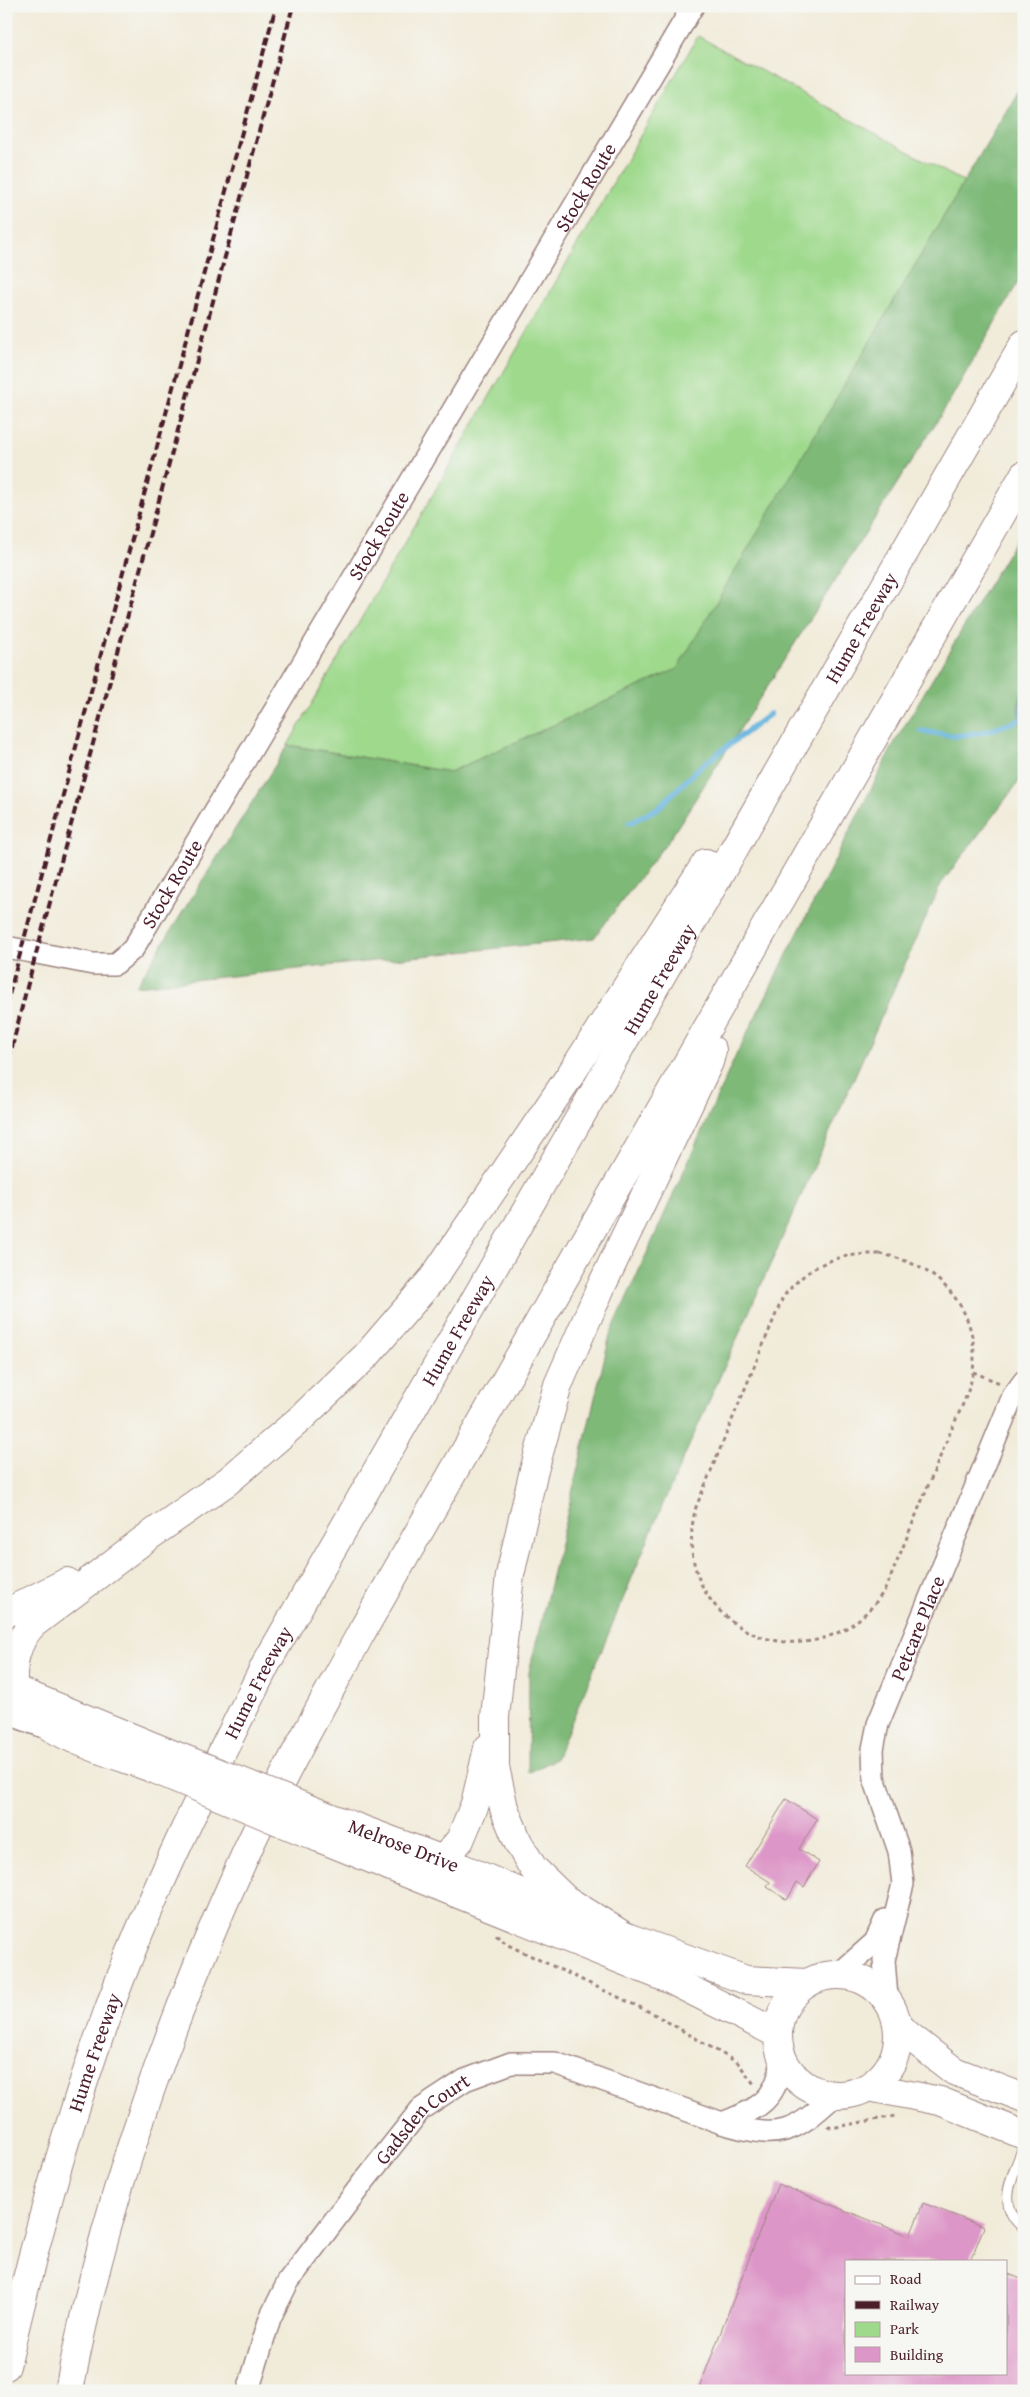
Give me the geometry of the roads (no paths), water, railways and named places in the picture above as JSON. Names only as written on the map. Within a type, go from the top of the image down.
[{"type":"main road","name":"Hume Freeway","points":[[6,2366],[32,2254],[66,2138],[106,2016],[153,1902],[208,1780],[267,1662],[1024,344]]},
{"type":"main road","points":[[69,2391],[104,2243],[146,2102],[201,1958],[242,1861],[296,1754],[361,1634],[1024,475]]},
{"type":"main road","points":[[9,1696],[16,1653],[19,1643],[28,1629],[145,1539],[228,1481],[300,1419],[367,1355],[434,1276],[571,1074],[896,568]]},
{"type":"main road","points":[[624,1936],[565,1899],[533,1868],[518,1842],[504,1808],[495,1767],[495,1717],[510,1575],[533,1474],[558,1385],[600,1287],[710,1062],[722,1005]]},
{"type":"main road","points":[[6,1613],[145,1539]]},
{"type":"main road","name":"Melrose Drive","points":[[9,1696],[19,1702],[28,1713],[51,1729],[159,1760]]},
{"type":"main road","name":"Melrose Drive","points":[[9,1696],[323,1827],[443,1860],[624,1936],[746,1980],[807,1983]]},
{"type":"main road","points":[[395,1868],[423,1868],[443,1860],[460,1840],[474,1804],[495,1717]]},
{"type":"main road","name":"Melrose Drive","points":[[323,1827],[395,1868],[669,1979],[780,2045]]},
{"type":"main road","points":[[839,1974],[853,1976],[866,1981],[887,1998],[894,2012],[898,2027],[898,2045],[893,2062],[883,2076],[869,2087],[853,2094],[835,2095],[818,2092],[803,2084],[790,2072],[780,2045],[782,2014],[792,1997],[807,1983],[822,1976],[839,1974]]},
{"type":"main road","points":[[898,2027],[954,2071],[1024,2098]]},
{"type":"main road","points":[[869,2087],[940,2100],[1024,2135]]},
{"type":"street","name":"Stock Route","points":[[6,947],[93,964],[114,964],[133,949],[693,6]]},
{"type":"street","name":"Petcare Place","points":[[887,1998],[884,1960],[903,1884],[899,1850],[874,1778],[873,1749],[878,1724],[1013,1396],[1014,1379]]},
{"type":"street","points":[[839,1974],[875,1942],[903,1884]]},
{"type":"street","points":[[722,2123],[747,2113],[770,2096],[781,2072],[780,2045]]},
{"type":"street","name":"Gadsden Court","points":[[248,2391],[270,2318],[288,2282],[421,2109],[465,2080],[511,2063],[555,2063],[722,2123],[774,2134],[785,2132],[813,2114],[835,2095]]},
{"type":"lane","points":[[1024,2146],[1009,2187],[1008,2204],[1009,2212],[1015,2221],[1024,2228]]},
{"type":"water","points":[[1024,687],[1024,732],[1019,716]]},
{"type":"waterway","points":[[629,823],[658,808],[700,767],[770,714]]},
{"type":"waterway","points":[[921,731],[955,736],[985,732],[1020,720]]},
{"type":"railway","points":[[6,1006],[276,6]]},
{"type":"railway","points":[[6,1071],[27,987],[293,6]]}]
